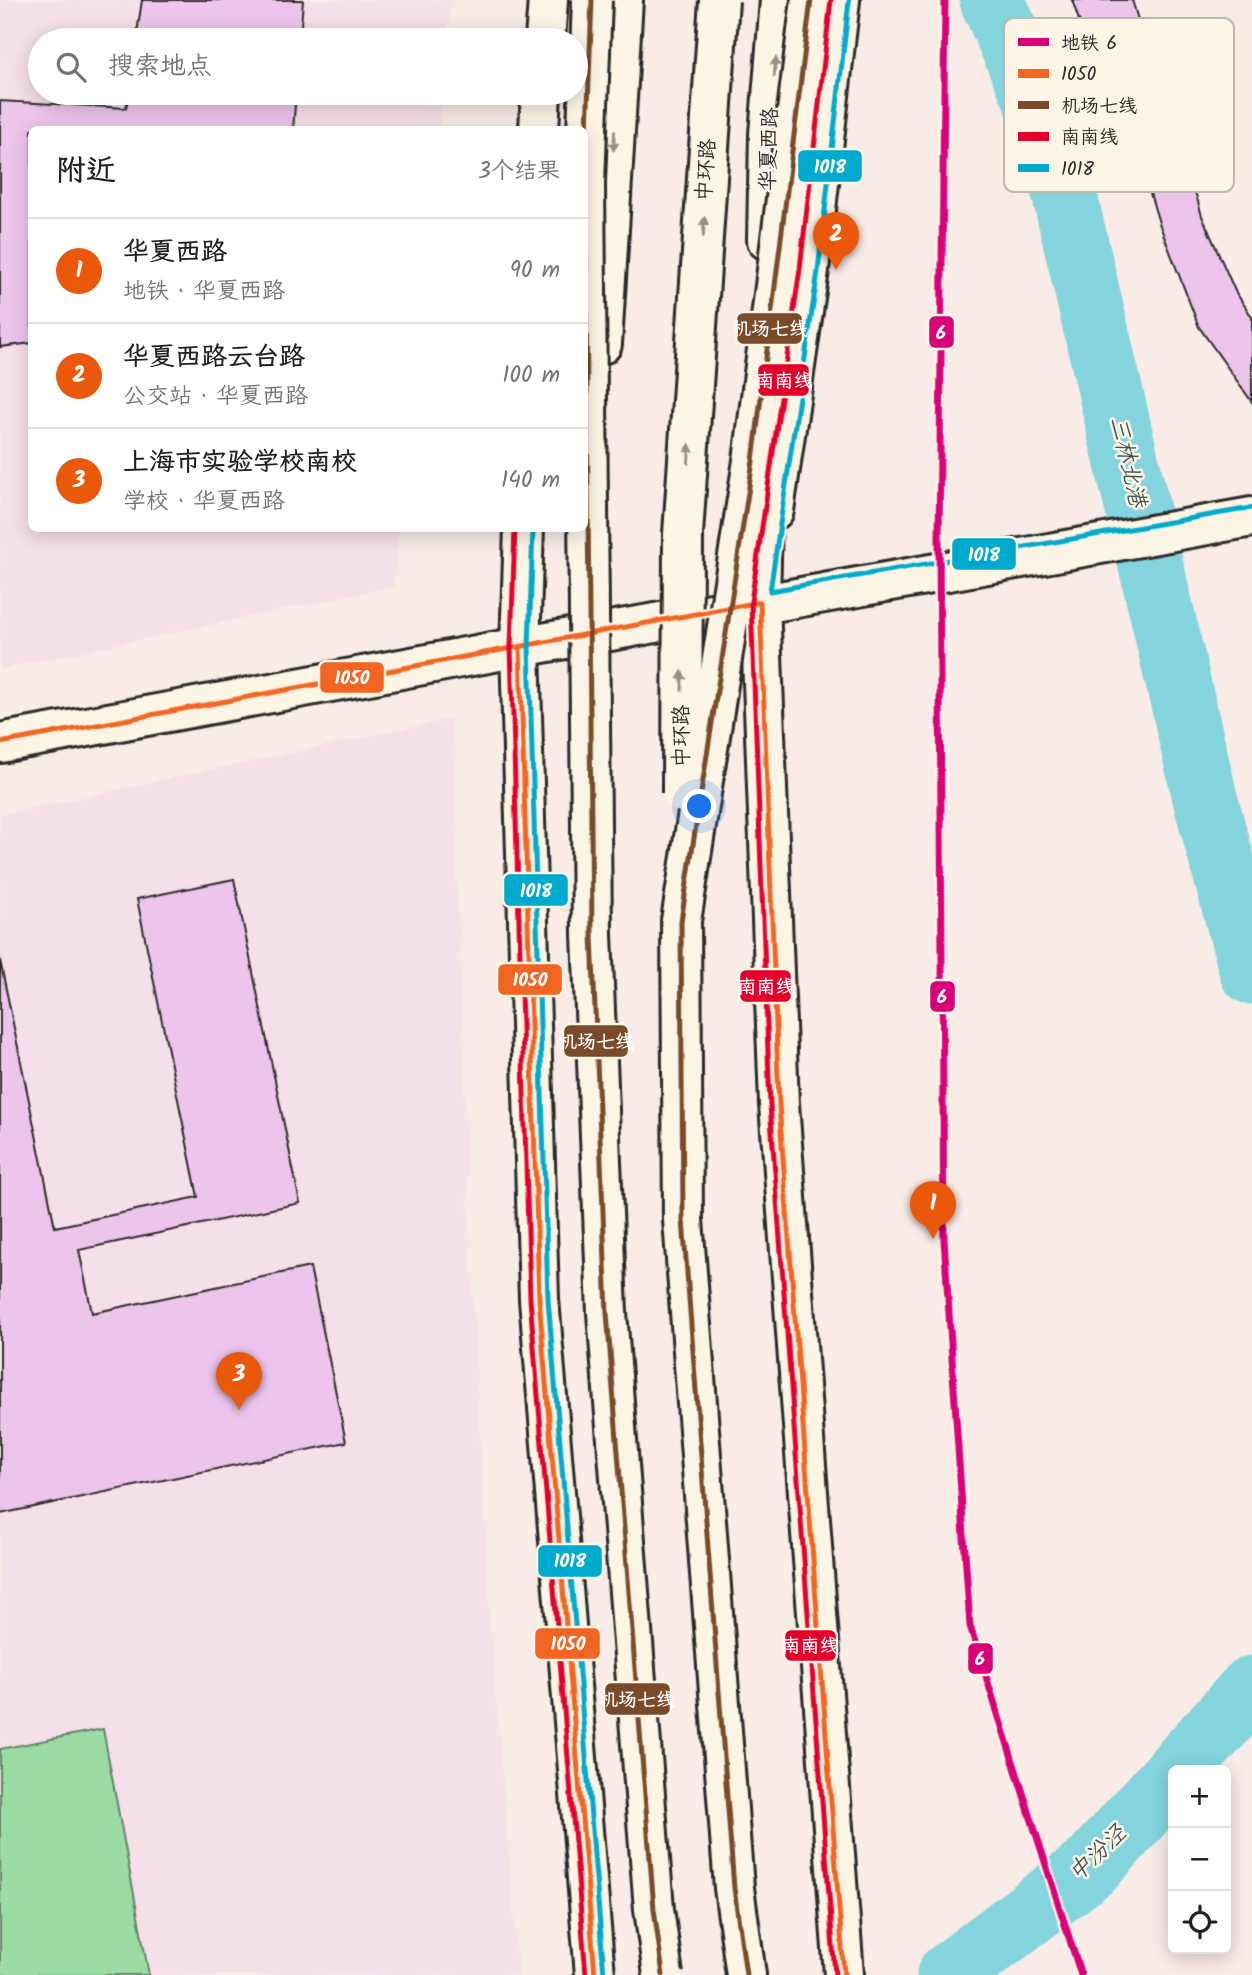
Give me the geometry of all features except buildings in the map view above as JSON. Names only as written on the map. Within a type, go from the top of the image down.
[{"type":"main road","points":[[546,28],[548,0]]},
{"type":"main road","points":[[588,92],[592,0]]},
{"type":"main road","points":[[588,151],[601,0]]},
{"type":"main road","points":[[589,558],[623,0]]},
{"type":"main road","name":"中环路","points":[[719,0],[683,534],[683,1220],[734,1888],[746,1975]]},
{"type":"main road","name":"华夏西路","points":[[780,0],[769,134],[760,603],[779,1104],[844,1975]]},
{"type":"main road","points":[[681,921],[753,461],[811,0]]},
{"type":"main road","points":[[760,603],[809,270],[840,0]]},
{"type":"main road","points":[[586,126],[587,105]]},
{"type":"main road","points":[[588,483],[592,934],[607,1313],[654,1909],[663,1975]]},
{"type":"main road","points":[[0,743],[760,603],[1235,520]]},
{"type":"main road","points":[[524,532],[520,647],[539,1299],[595,1975]]},
{"type":"main road","points":[[520,647],[541,532]]},
{"type":"shaded area","points":[[0,0],[451,0],[448,28],[28,28],[28,105],[441,105],[439,126],[28,126],[28,532],[399,532],[393,586],[0,669]]},
{"type":"shaded area","points":[[451,719],[468,1206],[489,1614],[518,1975],[0,1975],[0,815]]},
{"type":"green space","points":[[103,1729],[149,1975],[0,1975],[0,1749]]},
{"type":"waterway","name":"三林北港","points":[[992,0],[1004,27]]},
{"type":"waterway","name":"三林北港","points":[[1064,192],[1206,802],[1252,972]]},
{"type":"waterway","name":"中汾泾","points":[[1183,1765],[1252,1688]]},
{"type":"waterway","name":"中汾泾","points":[[949,1975],[1092,1866],[1168,1782]]},
{"type":"metro line","name":"6","points":[[945,0],[939,539],[944,1239],[970,1626],[1081,1975]]},
{"type":"transit line","name":"机场七线","points":[[588,105],[592,0]]},
{"type":"transit line","name":"机场七线","points":[[746,1975],[734,1888],[683,1220],[681,921],[753,461],[811,0]]},
{"type":"transit line","name":"南南线","points":[[831,0],[800,269],[751,602],[770,1105],[835,1975]]},
{"type":"transit line","name":"1018","points":[[849,1],[818,271],[770,591],[1251,508]]},
{"type":"transit line","name":"机场七线","points":[[587,126],[588,105]]},
{"type":"transit line","name":"机场七线","points":[[588,505],[592,934],[607,1313],[654,1909],[663,1975]]},
{"type":"transit line","name":"南南线","points":[[515,532],[511,647],[530,1299],[586,1975]]},
{"type":"transit line","name":"1018","points":[[533,532],[529,647],[548,1299],[604,1974]]},
{"type":"transit line","name":"1050","points":[[0,743],[760,602],[779,1104],[844,1975]]},
{"type":"transit line","name":"1050","points":[[520,647],[539,1299],[595,1975]]},
{"type":"place","name":"华夏西路云台路","points":[[836,270]]},
{"type":"place","name":"华夏西路","points":[[933,1239]]},
{"type":"place","name":"上海市实验学校南校","points":[[239,1410]]}]
